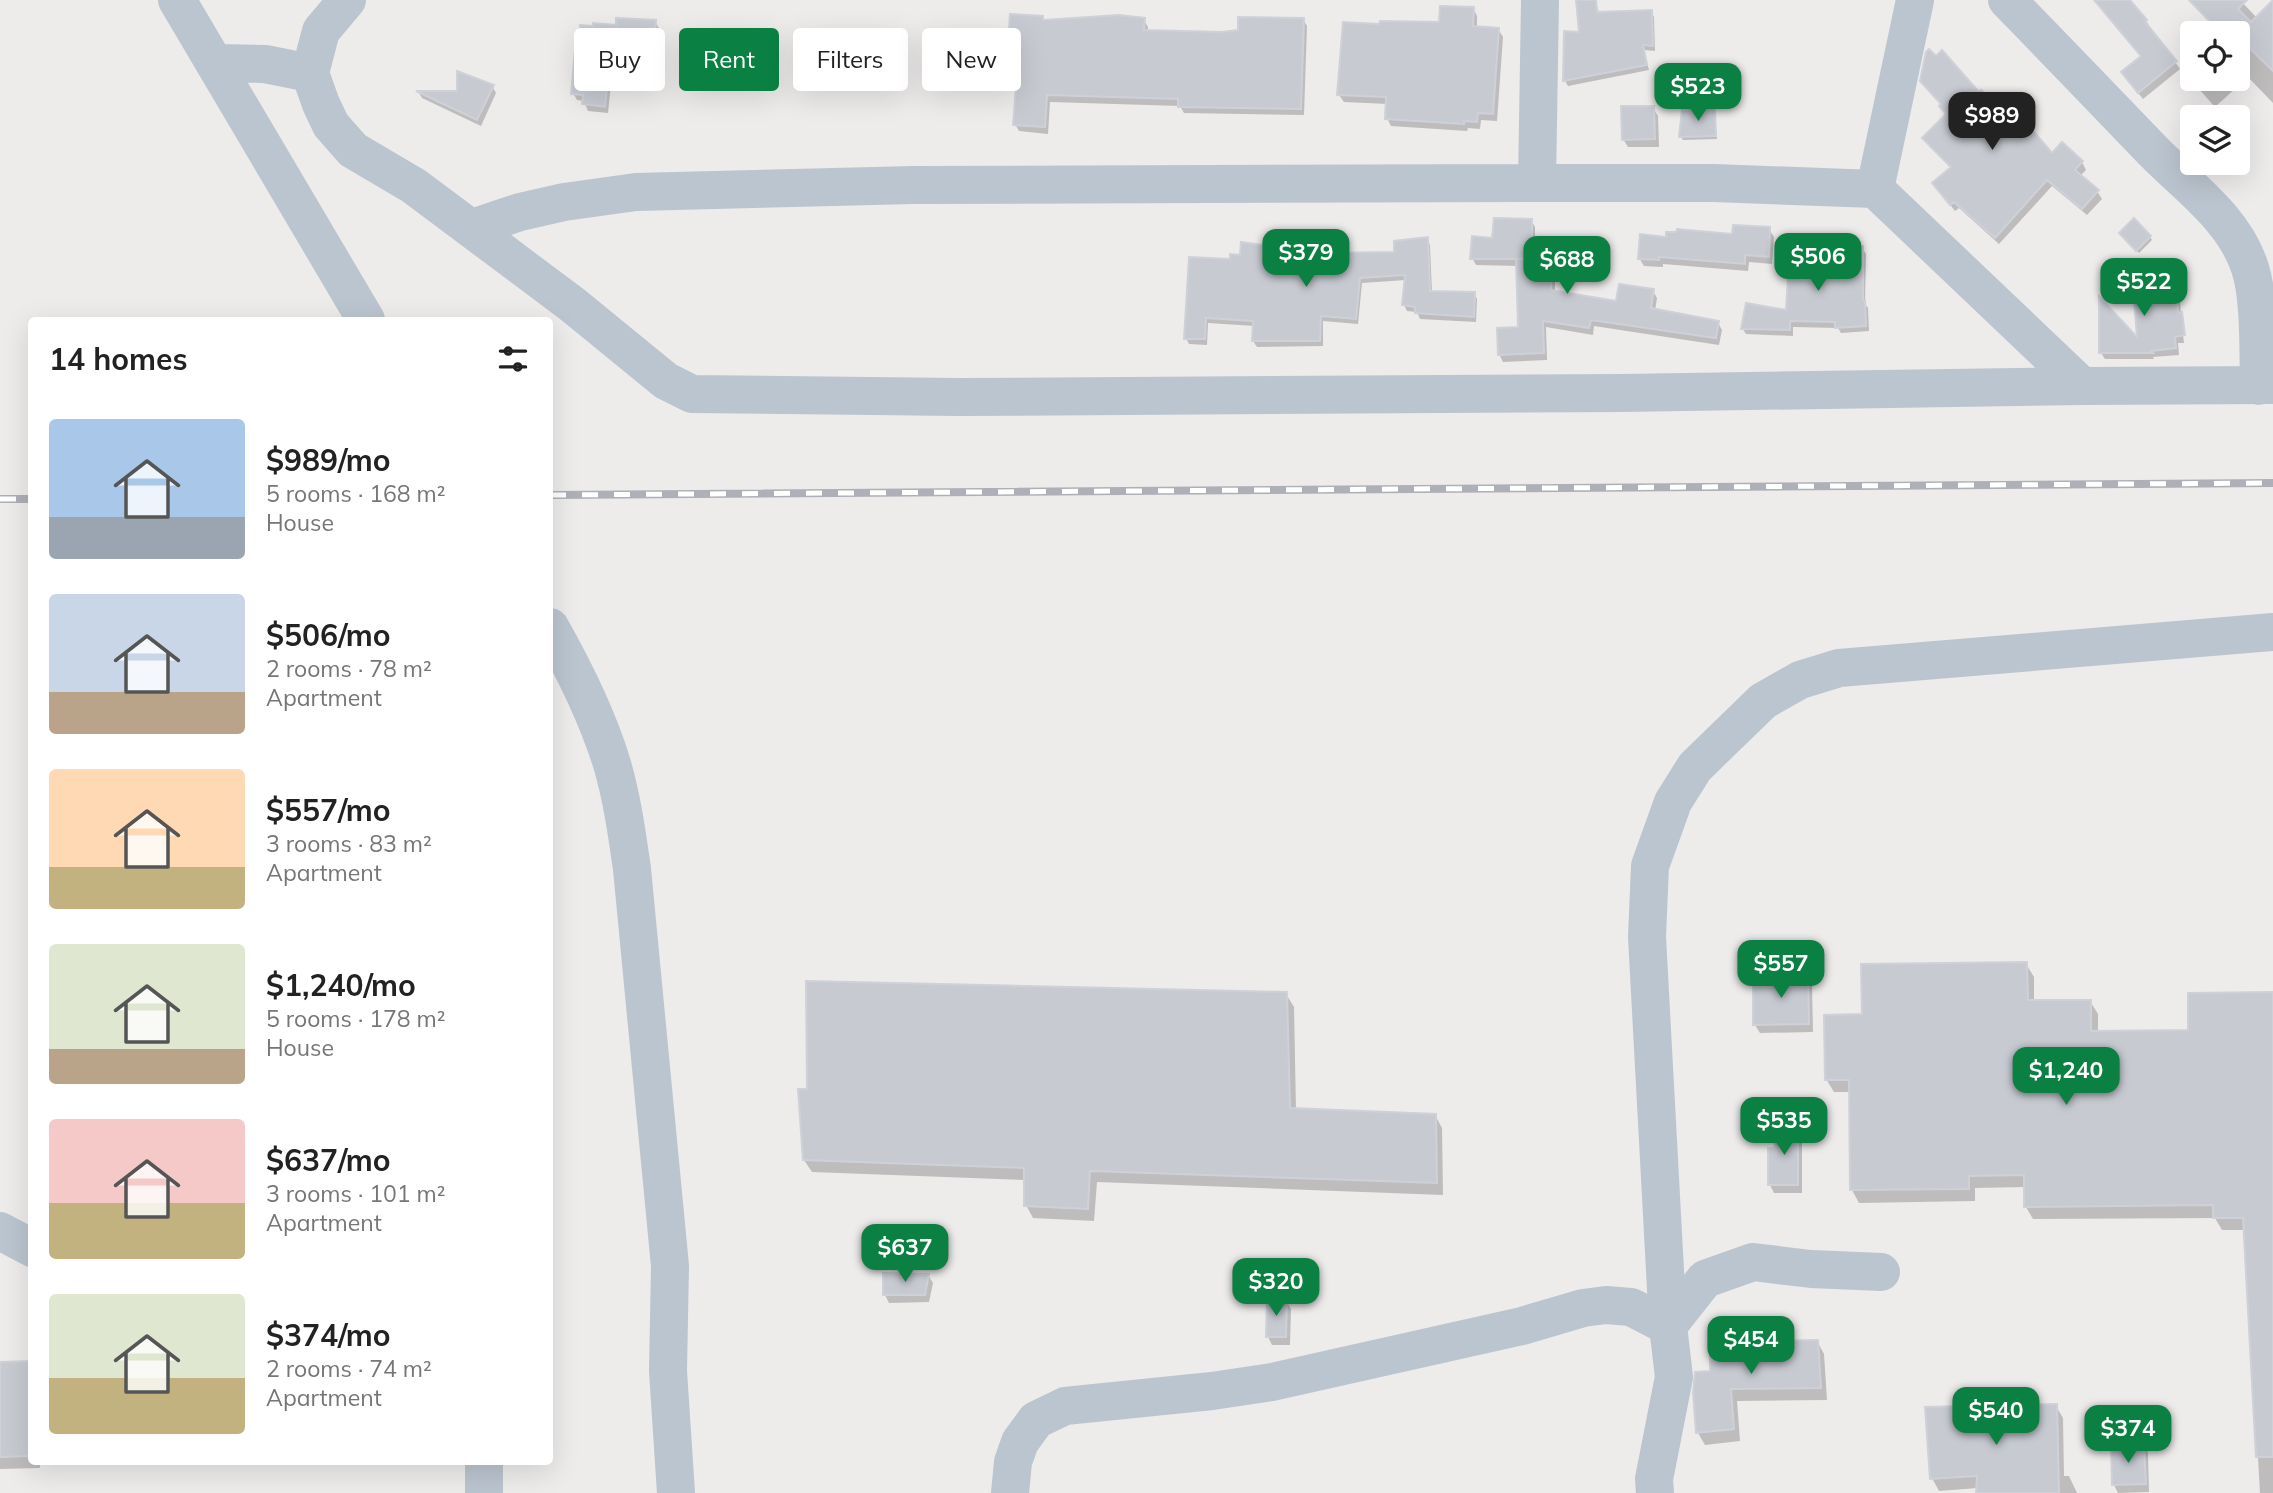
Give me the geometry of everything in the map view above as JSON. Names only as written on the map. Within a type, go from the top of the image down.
[{"type":"street","points":[[177,0],[364,317]]},
{"type":"street","points":[[347,0],[321,31],[310,72],[331,125],[352,150],[414,186],[573,304],[666,381],[692,394],[973,397],[1594,394],[2082,386],[2266,386],[2251,271],[2233,234],[2214,209],[2155,153],[2007,0]]},
{"type":"street","points":[[1537,183],[1540,0]]},
{"type":"street","points":[[1875,189],[1915,0]]},
{"type":"street","points":[[214,63],[265,64],[310,72]]},
{"type":"street","points":[[472,228],[520,212],[565,202],[636,192],[928,185],[1537,183],[1714,183],[1875,189],[2082,386]]},
{"type":"street","points":[[553,632],[590,702],[612,765],[625,818],[670,1266],[668,1371],[676,1493]]},
{"type":"street","points":[[1655,1493],[1654,1479],[1674,1377],[1668,1326],[1647,937],[1650,866],[1673,802],[1695,767],[1763,701],[1800,680],[1839,668],[2273,632]]},
{"type":"street","points":[[0,1231],[28,1246]]},
{"type":"street","points":[[1668,1326],[1705,1279],[1753,1262],[1811,1269],[1881,1272]]},
{"type":"street","points":[[1010,1493],[1013,1462],[1020,1442],[1036,1420],[1065,1406],[1272,1382],[1509,1329],[1606,1304],[1632,1307],[1668,1326]]},
{"type":"street","points":[[484,1465],[484,1493]]},
{"type":"building","points":[[1576,0],[1596,0],[1597,12],[1652,10],[1653,46],[1643,45],[1647,65],[1563,81],[1564,31],[1579,32]]},
{"type":"building","points":[[2094,0],[2130,0],[2177,61],[2138,93],[2121,72],[2141,56]]},
{"type":"building","points":[[2189,0],[2247,0],[2238,9],[2250,21],[2209,21]]},
{"type":"building","points":[[2273,0],[2273,71],[2250,49],[2250,21]]},
{"type":"building","points":[[1440,6],[1474,7],[1473,26],[1499,28],[1493,114],[1478,113],[1477,122],[1464,121],[1464,124],[1385,119],[1386,97],[1337,95],[1343,22],[1439,22]]},
{"type":"building","points":[[1010,14],[1043,16],[1043,20],[1119,15],[1145,18],[1144,30],[1222,32],[1238,30],[1238,17],[1304,18],[1301,109],[1178,107],[1178,99],[1047,95],[1045,127],[1013,125],[1016,91],[1021,91],[1021,28],[1009,28]]},
{"type":"building","points":[[616,18],[656,20],[655,28],[580,28],[580,25],[593,26],[593,23],[616,25]]},
{"type":"building","points":[[1929,49],[1936,56],[1942,50],[1979,92],[1981,90],[2010,121],[2019,114],[2052,153],[2062,142],[2083,161],[2075,170],[2099,190],[2082,209],[2047,180],[1995,238],[1954,202],[1950,205],[1932,183],[1951,167],[1922,138],[1946,114],[1939,106],[1941,104],[1920,81]]},
{"type":"building","points":[[574,61],[574,91],[607,91],[605,107],[582,104],[583,95],[571,94]]},
{"type":"building","points":[[457,71],[494,85],[477,120],[416,91],[457,91]]},
{"type":"building","points":[[1621,106],[1654,106],[1655,139],[1622,140]]},
{"type":"building","points":[[1715,108],[1716,136],[1679,137],[1682,110]]},
{"type":"building","points":[[1494,218],[1532,219],[1532,243],[1548,245],[1547,259],[1552,259],[1551,290],[1616,301],[1619,284],[1654,289],[1651,308],[1719,321],[1716,338],[1591,320],[1589,328],[1543,321],[1544,353],[1498,355],[1497,328],[1518,327],[1516,259],[1470,259],[1472,236],[1492,238]]},
{"type":"building","points":[[2134,218],[2151,236],[2136,251],[2119,233]]},
{"type":"building","points":[[1733,225],[1770,227],[1769,257],[1745,255],[1745,264],[1659,257],[1659,260],[1638,259],[1640,234],[1666,237],[1666,232],[1676,232],[1677,229],[1732,234]]},
{"type":"building","points":[[1428,237],[1430,291],[1475,292],[1474,317],[1415,313],[1415,307],[1402,305],[1405,275],[1360,278],[1356,319],[1321,316],[1320,341],[1252,341],[1253,321],[1206,318],[1205,339],[1184,339],[1189,257],[1230,259],[1230,254],[1240,255],[1241,242],[1317,253],[1394,252],[1394,241]]},
{"type":"building","points":[[1834,237],[1854,238],[1854,246],[1863,246],[1866,326],[1835,328],[1835,322],[1790,321],[1790,330],[1741,329],[1746,303],[1786,310],[1789,258],[1834,261]]},
{"type":"building","points":[[2160,269],[2162,284],[2176,282],[2178,313],[2182,312],[2185,335],[2175,337],[2176,348],[2151,351],[2153,353],[2099,353],[2099,296],[2137,337],[2132,272]]},
{"type":"building","points":[[2027,962],[2028,1000],[2091,1000],[2091,1031],[2188,1030],[2188,993],[2273,992],[2273,1457],[2256,1457],[2243,1218],[2213,1218],[2213,1205],[2024,1207],[2024,1175],[1969,1176],[1969,1189],[1850,1190],[1849,1080],[1825,1080],[1824,1015],[1862,1014],[1861,964]]},
{"type":"building","points":[[1808,974],[1809,1024],[1753,1025],[1753,975]]},
{"type":"building","points":[[806,981],[1287,992],[1290,1108],[1436,1114],[1437,1183],[1090,1171],[1088,1209],[1024,1206],[1024,1168],[803,1160],[798,1089],[807,1089]]},
{"type":"building","points":[[1775,1125],[1798,1125],[1798,1185],[1768,1185],[1768,1148],[1775,1148]]},
{"type":"building","points":[[883,1273],[929,1274],[925,1295],[883,1295]]},
{"type":"building","points":[[1267,1299],[1287,1300],[1286,1337],[1266,1337]]},
{"type":"building","points":[[1818,1340],[1821,1388],[1731,1389],[1734,1429],[1696,1433],[1693,1393],[1695,1372],[1710,1371],[1710,1342]]},
{"type":"building","points":[[28,1361],[28,1456],[0,1457],[0,1362]]},
{"type":"building","points":[[2057,1404],[2059,1493],[1976,1493],[1977,1476],[1930,1479],[1925,1407]]},
{"type":"building","points":[[2144,1444],[2146,1484],[2112,1485],[2111,1445]]},
{"type":"railway","points":[[553,495],[2273,483]]},
{"type":"railway","points":[[0,499],[28,499]]}]
